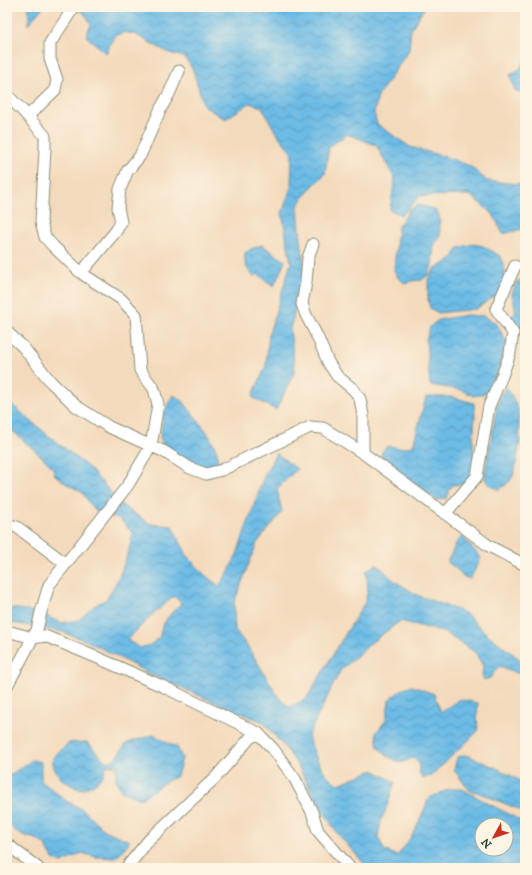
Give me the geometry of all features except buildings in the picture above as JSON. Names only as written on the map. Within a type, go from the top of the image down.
[{"type":"street","points":[[28,116],[55,90],[57,79],[50,59],[50,43],[70,12]]},
{"type":"street","points":[[81,273],[116,231],[120,222],[118,208],[120,189],[128,170],[140,156],[161,108],[170,94],[179,71]]},
{"type":"street","points":[[7,95],[45,136],[41,222],[44,236],[81,273],[121,299],[136,315],[140,370],[154,389],[158,404],[150,446],[128,485],[49,585],[35,634],[7,686]]},
{"type":"street","points":[[313,244],[308,258],[302,304],[328,362],[337,376],[354,390],[360,399],[363,415],[363,454]]},
{"type":"street","points":[[445,514],[477,476],[488,406],[502,376],[510,353],[513,333],[496,310],[515,266]]},
{"type":"street","points":[[7,332],[23,347],[52,382],[76,406],[109,427],[163,451],[190,468],[206,474],[222,470],[310,427],[324,428],[363,454],[489,546],[525,565]]},
{"type":"street","points":[[7,524],[17,528],[66,564]]},
{"type":"street","points":[[7,631],[45,636],[162,686],[258,733],[274,750],[295,779],[312,812],[318,831],[350,868]]},
{"type":"street","points":[[126,868],[148,840],[216,777],[250,738],[258,733]]},
{"type":"street","points":[[7,844],[38,868]]},
{"type":"water","points":[[27,7],[43,7],[28,25],[29,11]]},
{"type":"water","points":[[75,7],[425,7],[411,29],[409,50],[378,96],[374,113],[377,124],[410,147],[443,156],[470,166],[487,181],[520,184],[525,189],[525,230],[522,229],[503,234],[493,214],[470,195],[420,196],[402,215],[390,210],[395,179],[376,145],[347,134],[329,147],[325,174],[309,190],[298,206],[305,272],[290,329],[295,371],[276,410],[252,397],[266,366],[269,333],[291,263],[282,213],[291,187],[292,153],[275,131],[262,107],[250,103],[225,119],[204,106],[193,70],[186,58],[167,52],[135,34],[124,32],[114,37],[106,53],[86,36],[91,24],[85,14]]},
{"type":"water","points":[[525,60],[525,96],[515,90],[510,75],[520,69]]},
{"type":"water","points":[[418,205],[434,209],[439,215],[440,236],[434,246],[429,274],[422,280],[411,281],[406,284],[398,278],[394,270],[398,226],[409,210]]},
{"type":"water","points":[[473,244],[483,246],[500,256],[504,266],[506,279],[498,294],[476,309],[438,313],[430,308],[428,300],[428,279],[434,269],[451,260],[459,248]]},
{"type":"water","points":[[262,245],[285,261],[274,286],[257,274],[254,277],[247,269],[245,264],[245,253]]},
{"type":"water","points":[[525,277],[525,336],[513,333],[507,319],[516,313],[512,294],[516,282]]},
{"type":"water","points":[[466,315],[484,316],[497,324],[507,343],[502,356],[501,364],[494,382],[488,392],[474,396],[461,390],[430,385],[426,340],[430,327],[438,320]]},
{"type":"water","points":[[506,387],[518,409],[520,442],[514,474],[510,481],[499,490],[488,484],[484,477],[497,406],[501,394]]},
{"type":"water","points":[[173,395],[182,400],[207,432],[217,451],[218,466],[212,469],[202,468],[165,449],[160,437],[164,412]]},
{"type":"water","points":[[426,397],[452,397],[474,403],[474,461],[469,479],[463,484],[453,485],[449,490],[447,498],[436,500],[381,459],[382,452],[387,446],[401,448],[413,446]]},
{"type":"water","points":[[7,403],[11,404],[89,468],[123,506],[150,524],[172,526],[188,557],[206,576],[219,586],[229,571],[237,554],[265,474],[276,453],[297,469],[277,489],[282,512],[257,543],[234,603],[235,630],[250,650],[279,698],[290,707],[306,699],[365,602],[368,589],[366,571],[377,564],[393,580],[417,595],[465,613],[487,634],[525,663],[525,676],[499,666],[490,678],[484,680],[482,676],[483,666],[475,652],[443,632],[400,621],[372,642],[340,671],[308,736],[317,759],[327,776],[337,783],[339,784],[373,770],[395,782],[381,821],[378,837],[384,850],[397,856],[412,836],[429,798],[450,789],[462,789],[514,817],[474,817],[474,857],[514,857],[514,817],[525,823],[525,868],[368,868],[336,832],[288,751],[263,722],[154,676],[87,641],[63,632],[7,622],[7,608],[25,610],[46,616],[61,623],[79,620],[94,606],[107,599],[120,575],[129,550],[133,533],[119,518],[100,515],[82,492],[68,485],[55,475],[53,468],[15,433],[7,428]],"holes":[[[174,596],[181,603],[168,617],[162,627],[159,638],[150,645],[140,648],[127,640]]]},
{"type":"water","points":[[462,536],[481,558],[470,579],[462,576],[460,572],[447,562],[458,540]]},
{"type":"water","points":[[412,686],[434,694],[441,712],[459,699],[478,703],[478,731],[431,776],[422,778],[419,772],[419,762],[412,758],[401,763],[387,756],[378,747],[376,733],[386,720],[389,700],[401,690]]},
{"type":"water","points":[[153,735],[177,747],[182,758],[177,776],[162,784],[141,799],[121,791],[116,780],[116,765],[106,766],[103,776],[94,784],[84,789],[76,788],[60,778],[53,766],[53,757],[69,743],[87,742],[106,762],[114,760],[127,743]]},
{"type":"water","points":[[466,755],[504,772],[525,785],[525,812],[477,792],[470,791],[454,770],[457,757]]},
{"type":"water","points":[[32,760],[41,762],[41,781],[66,801],[82,809],[104,830],[130,841],[116,858],[96,857],[82,853],[62,863],[53,859],[45,845],[36,839],[19,834],[7,823],[7,777]]}]
